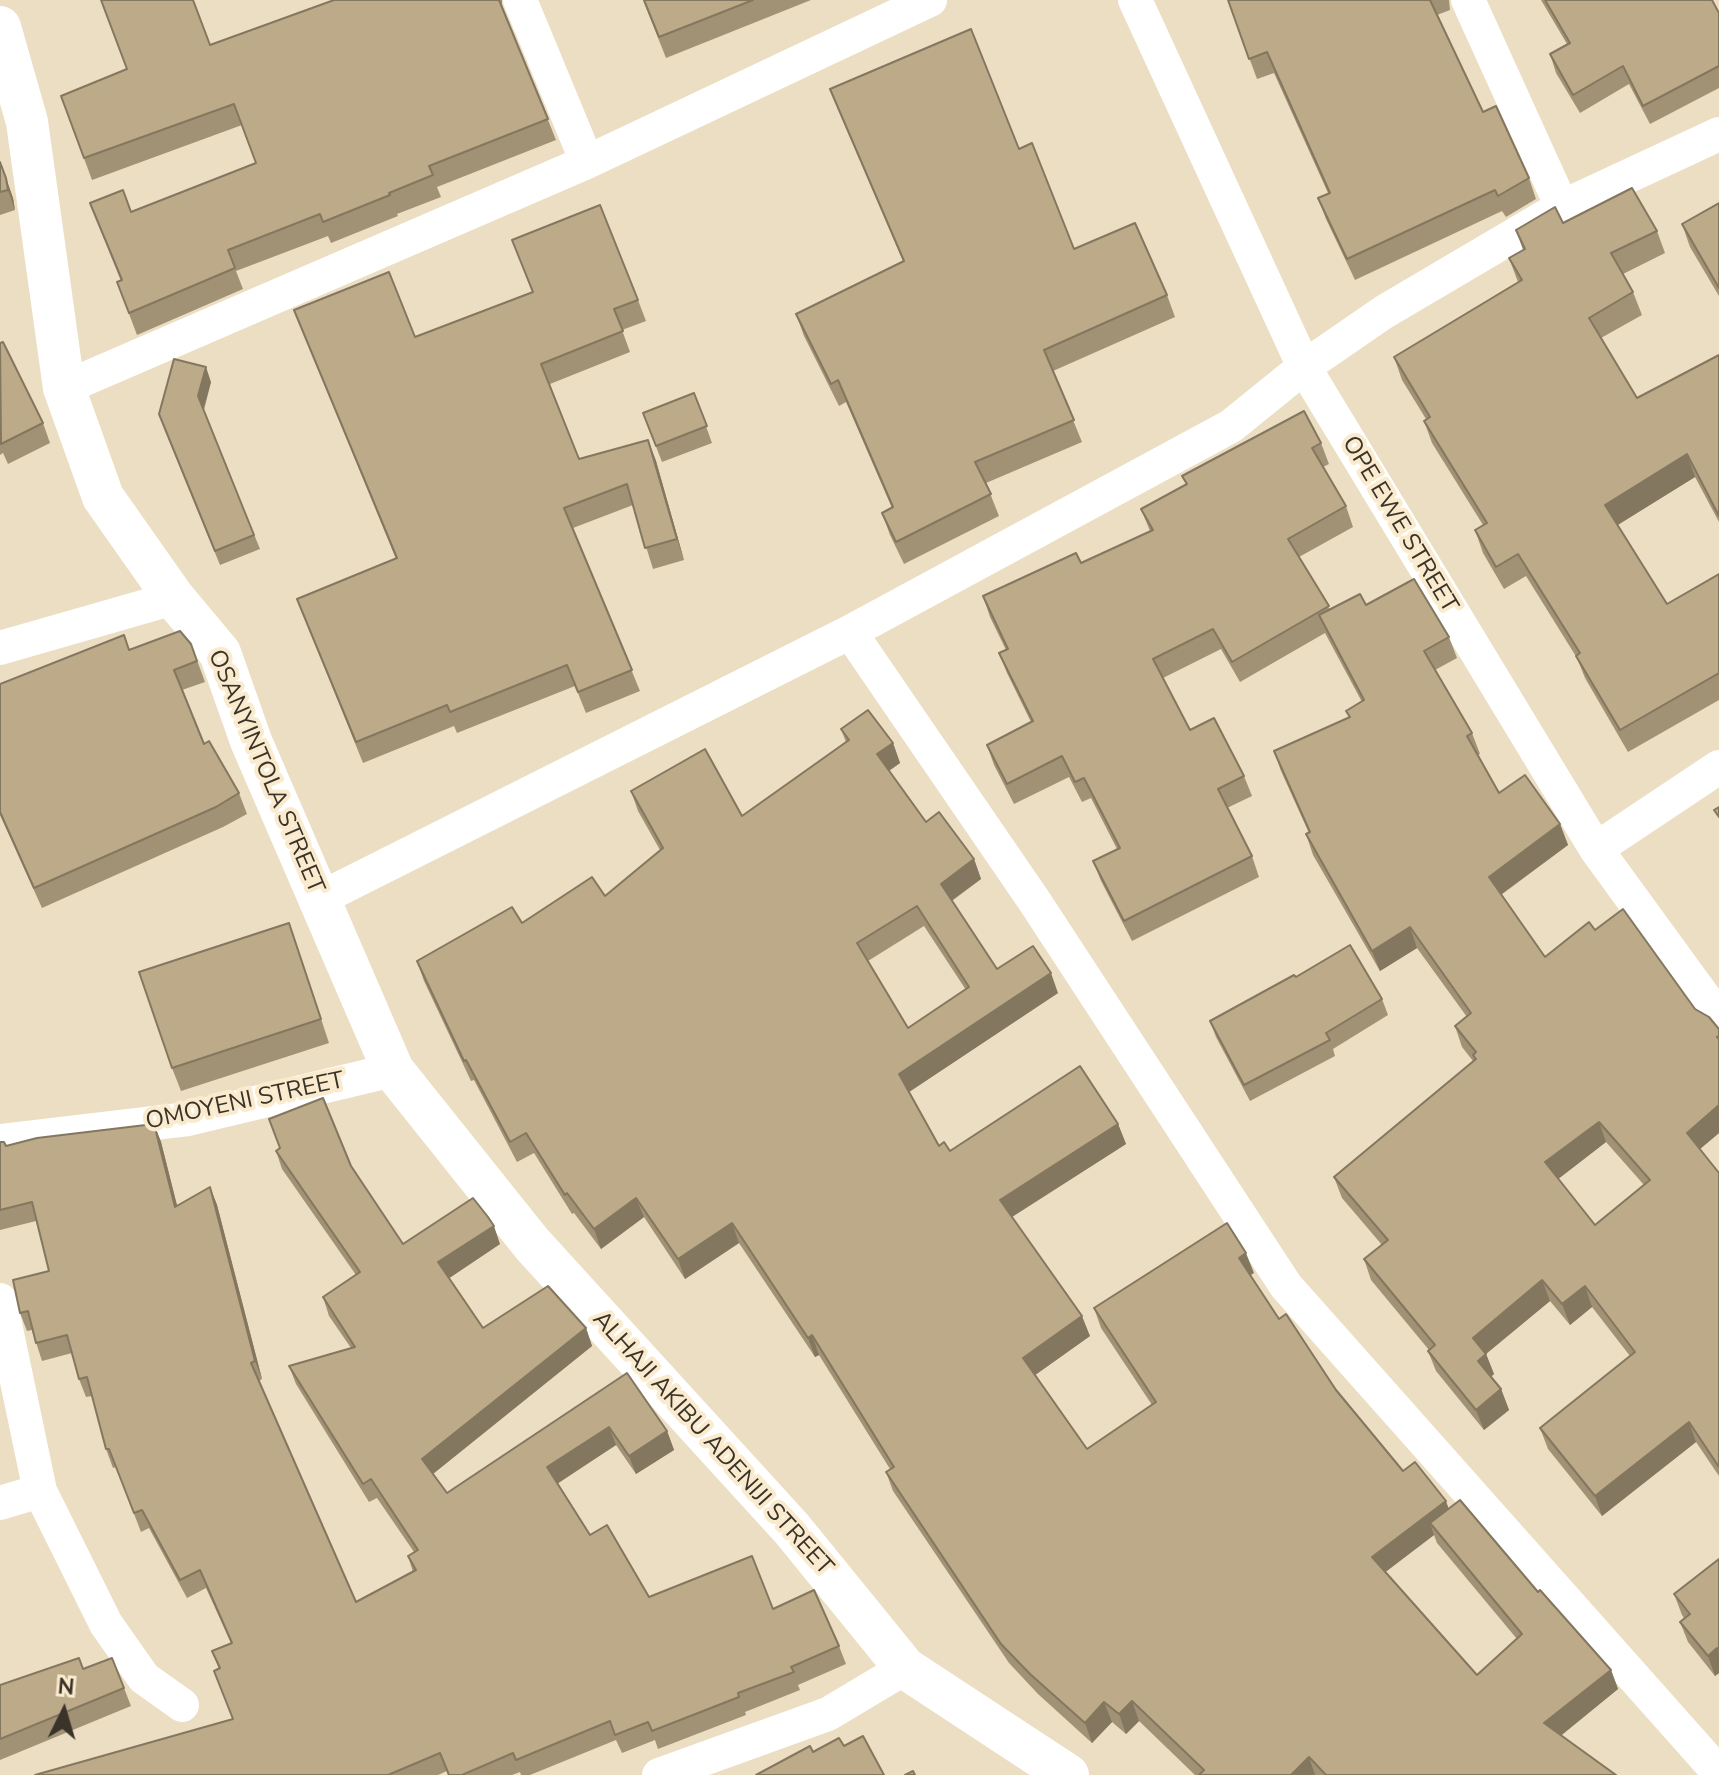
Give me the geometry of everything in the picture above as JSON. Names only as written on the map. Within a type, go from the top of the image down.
[{"type":"street","points":[[520,0],[587,162]]},
{"type":"street","points":[[64,388],[587,162],[930,0]]},
{"type":"street","name":"OPE EWE STREET","points":[[1135,0],[1304,367],[1596,849],[1719,1018]]},
{"type":"street","points":[[1468,0],[1562,207]]},
{"type":"street","name":"OSANYINTOLA STREET","points":[[0,27],[27,122],[64,388],[103,497],[174,598],[220,653],[251,741],[393,1070]]},
{"type":"street","points":[[319,899],[850,632],[1231,426],[1304,367],[1384,312],[1562,207],[1719,134]]},
{"type":"street","points":[[0,648],[174,598]]},
{"type":"street","points":[[850,632],[1035,902],[1286,1286],[1719,1773]]},
{"type":"street","points":[[1596,849],[1719,767]]},
{"type":"street","name":"OMOYENI STREET","points":[[0,1141],[188,1119],[393,1070]]},
{"type":"street","name":"ALHAJI AKIBU ADENIJI STREET","points":[[393,1070],[532,1244],[792,1529],[905,1668],[1068,1775]]},
{"type":"street","points":[[0,1300],[40,1491],[106,1624],[144,1678],[182,1705]]},
{"type":"street","points":[[0,1503],[40,1491]]},
{"type":"street","points":[[659,1775],[828,1714],[905,1668]]},
{"type":"building","points":[[101,0],[193,0],[210,45],[334,0],[499,0],[548,119],[429,166],[433,175],[390,195],[323,222],[320,214],[228,250],[235,268],[129,313],[117,282],[122,280],[90,203],[123,190],[131,212],[256,163],[234,104],[84,158],[61,96],[127,69]]},
{"type":"building","points":[[644,0],[753,0],[659,37]]},
{"type":"building","points":[[1228,0],[1430,0],[1483,112],[1496,106],[1529,178],[1498,196],[1495,190],[1347,259],[1318,198],[1330,193],[1267,52],[1249,59]]},
{"type":"building","points":[[1545,0],[1712,0],[1719,13],[1719,66],[1643,106],[1623,66],[1573,95],[1550,54],[1570,43]]},
{"type":"building","points":[[971,29],[1019,149],[1032,143],[1074,249],[1135,223],[1167,295],[1044,350],[1074,420],[975,462],[991,494],[896,542],[882,513],[893,507],[838,380],[831,384],[796,314],[904,261],[830,89]]},
{"type":"building","points":[[0,162],[8,190],[0,192]]},
{"type":"building","points":[[1632,188],[1657,231],[1611,253],[1633,292],[1589,318],[1637,398],[1719,355],[1719,516],[1687,454],[1605,505],[1667,604],[1719,574],[1719,673],[1620,730],[1576,656],[1580,653],[1518,554],[1496,567],[1475,530],[1487,523],[1424,421],[1430,417],[1394,357],[1522,280],[1509,258],[1525,249],[1516,230],[1555,207],[1563,223]]},
{"type":"building","points":[[1719,203],[1719,288],[1682,224]]},
{"type":"building","points":[[600,205],[638,300],[614,309],[623,331],[541,364],[579,459],[648,440],[677,539],[645,548],[627,484],[564,508],[632,670],[578,692],[567,665],[450,712],[447,705],[356,742],[297,599],[397,558],[294,310],[389,272],[415,337],[533,292],[512,240]]},
{"type":"building","points":[[3,342],[43,423],[1,444],[0,343]]},
{"type":"building","points":[[174,359],[206,367],[198,396],[254,535],[215,551],[159,414]]},
{"type":"building","points":[[694,393],[707,426],[656,446],[643,413]]},
{"type":"building","points":[[1304,411],[1321,443],[1312,448],[1346,506],[1288,539],[1329,606],[1232,662],[1213,629],[1153,659],[1190,730],[1214,718],[1244,776],[1218,789],[1252,856],[1124,921],[1093,861],[1120,848],[1084,778],[1075,782],[1062,756],[1007,784],[987,745],[1033,721],[999,653],[1008,649],[983,596],[1076,553],[1081,563],[1153,530],[1141,509],[1187,484],[1182,476]]},
{"type":"building","points":[[1414,579],[1449,637],[1424,651],[1472,733],[1467,736],[1499,793],[1525,775],[1560,824],[1489,877],[1545,957],[1589,922],[1595,930],[1623,909],[1695,1009],[1709,1017],[1719,1029],[1719,1105],[1687,1133],[1719,1173],[1719,1467],[1689,1422],[1595,1496],[1540,1428],[1635,1352],[1585,1286],[1562,1304],[1542,1280],[1473,1338],[1486,1354],[1478,1361],[1501,1389],[1476,1410],[1428,1351],[1435,1345],[1364,1259],[1388,1240],[1334,1177],[1476,1059],[1473,1055],[1476,1052],[1455,1026],[1471,1013],[1410,927],[1372,951],[1306,834],[1310,832],[1274,751],[1350,717],[1346,711],[1364,700],[1319,615],[1360,594],[1366,605]],"holes":[[[1599,1122],[1650,1180],[1595,1225],[1545,1162]]]},
{"type":"building","points":[[180,631],[191,644],[197,661],[174,670],[204,744],[209,741],[239,793],[216,807],[34,888],[0,812],[0,684],[124,635],[129,650]]},
{"type":"building","points":[[868,710],[893,743],[877,754],[926,822],[939,812],[974,859],[941,884],[997,969],[1033,946],[1051,973],[899,1074],[939,1146],[944,1142],[950,1151],[1080,1066],[1118,1124],[1000,1200],[1082,1316],[1023,1358],[1087,1449],[1156,1402],[1094,1308],[1227,1223],[1246,1253],[1239,1258],[1279,1319],[1286,1314],[1336,1390],[1403,1471],[1415,1462],[1446,1501],[1372,1557],[1477,1675],[1522,1634],[1430,1523],[1460,1500],[1538,1592],[1540,1590],[1611,1670],[1544,1723],[1616,1775],[1326,1775],[1309,1757],[1291,1775],[1199,1775],[1204,1770],[1132,1701],[1119,1714],[1104,1702],[1085,1723],[1001,1644],[886,1472],[894,1467],[812,1335],[808,1338],[732,1223],[678,1259],[636,1198],[594,1229],[567,1193],[565,1195],[526,1133],[510,1142],[464,1061],[417,961],[512,907],[522,923],[592,877],[605,896],[663,848],[631,791],[705,749],[742,816],[849,740],[841,729]],"holes":[[[917,906],[969,987],[908,1028],[857,943]]]},
{"type":"building","points":[[289,923],[321,1019],[172,1068],[139,972]]},
{"type":"building","points":[[1350,945],[1382,999],[1326,1033],[1330,1040],[1244,1085],[1210,1021]]},
{"type":"building","points":[[323,1098],[351,1166],[403,1244],[473,1198],[488,1217],[494,1226],[438,1262],[483,1328],[548,1286],[586,1328],[422,1459],[447,1493],[627,1373],[667,1431],[629,1456],[609,1427],[547,1467],[590,1535],[607,1525],[649,1597],[752,1556],[773,1609],[814,1590],[839,1646],[791,1667],[794,1672],[738,1693],[739,1697],[652,1731],[648,1722],[615,1735],[610,1721],[516,1760],[513,1753],[462,1775],[449,1775],[440,1753],[388,1775],[35,1775],[233,1719],[214,1671],[220,1668],[212,1651],[232,1643],[200,1570],[180,1580],[142,1510],[134,1513],[109,1449],[106,1449],[87,1377],[79,1379],[67,1335],[36,1343],[28,1311],[20,1313],[13,1280],[49,1271],[32,1202],[0,1210],[0,1142],[6,1146],[37,1138],[154,1124],[175,1207],[210,1187],[255,1361],[251,1363],[356,1602],[416,1570],[408,1556],[418,1550],[371,1479],[363,1484],[289,1366],[355,1347],[323,1297],[360,1272],[276,1151],[280,1148],[269,1119]]},
{"type":"building","points":[[1719,1559],[1719,1650],[1717,1648],[1708,1656],[1680,1622],[1690,1614],[1674,1594]]},
{"type":"building","points":[[79,1658],[83,1669],[112,1658],[124,1688],[0,1739],[0,1685]]},
{"type":"building","points":[[863,1736],[884,1775],[756,1775],[810,1746],[813,1752],[839,1738],[844,1746]]}]
